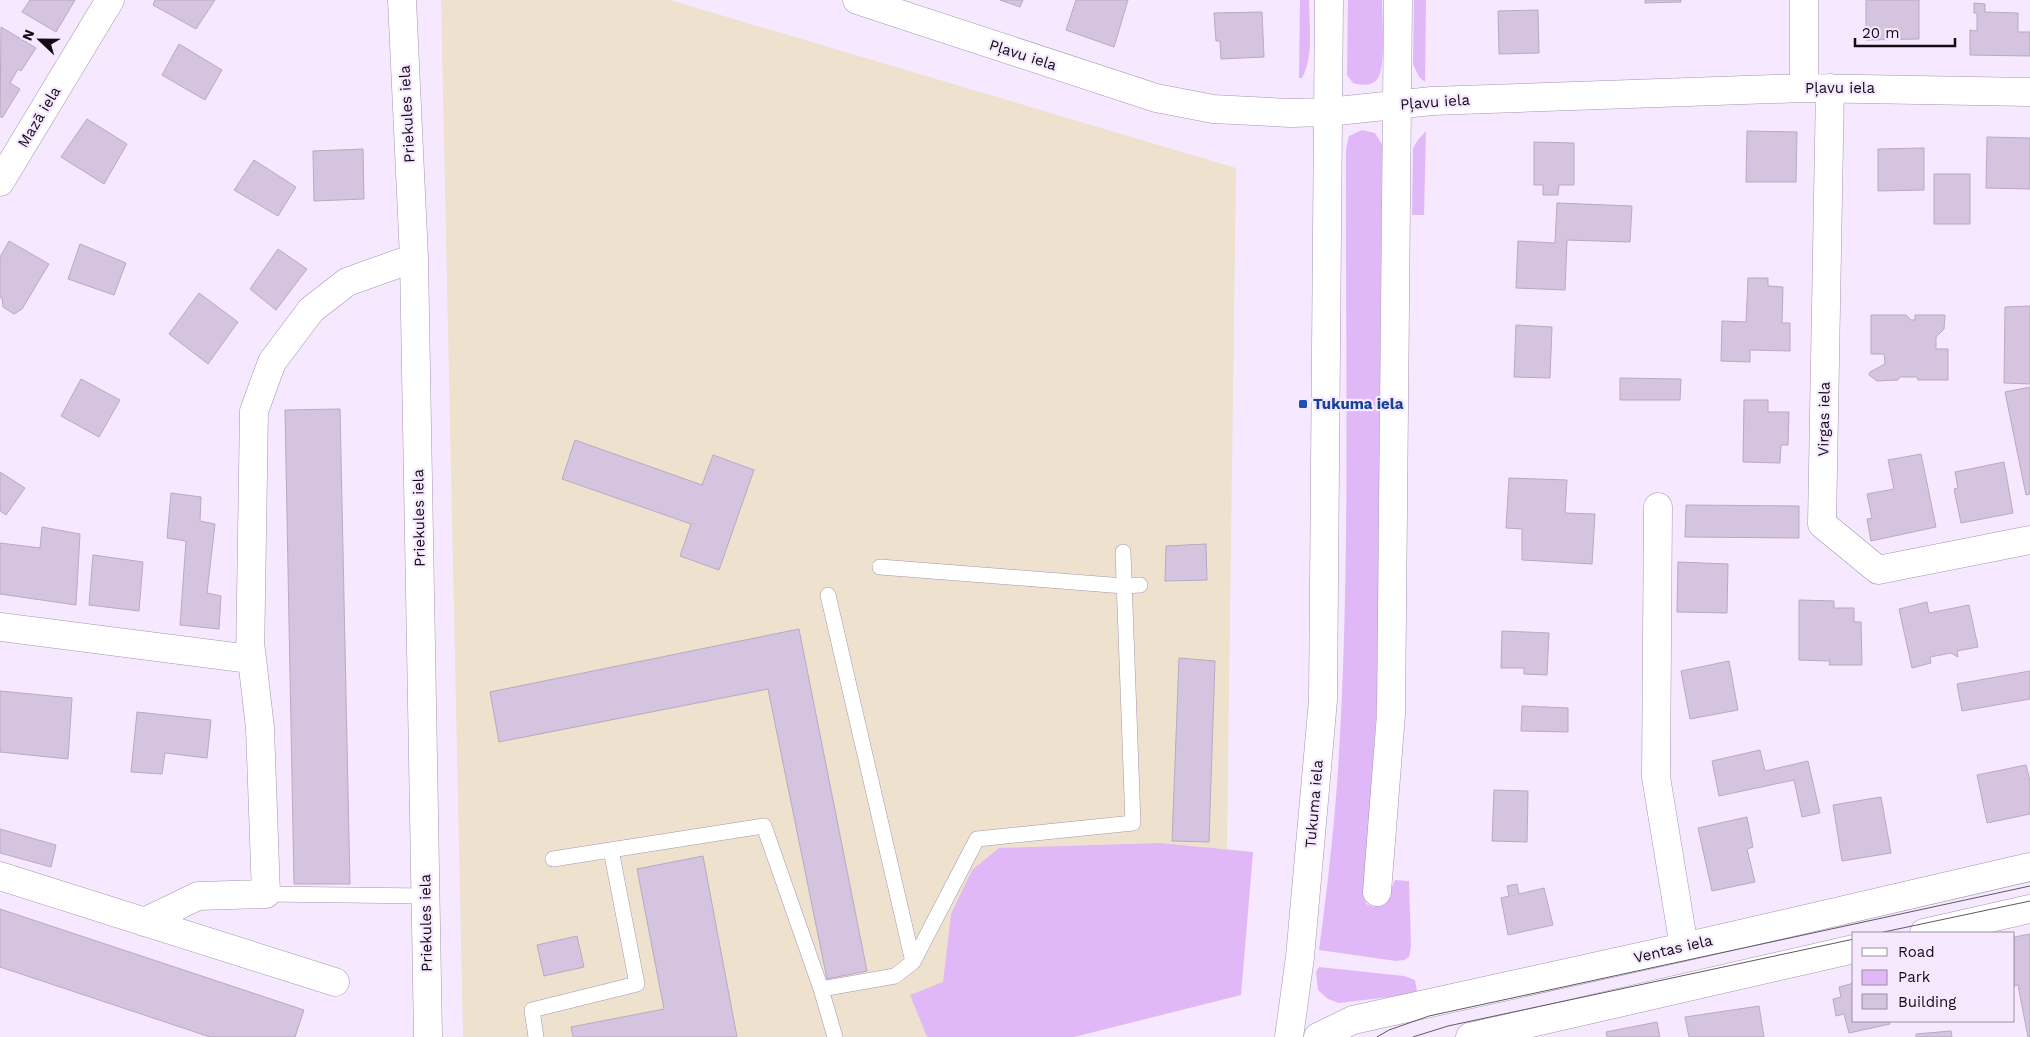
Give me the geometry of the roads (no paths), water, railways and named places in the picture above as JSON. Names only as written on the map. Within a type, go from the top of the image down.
[{"type":"street","name":"Mazā iela","points":[[0,182],[110,0]]},
{"type":"street","name":"Priekules iela","points":[[402,0],[414,258],[428,1037]]},
{"type":"street","name":"Pļavu iela","points":[[857,0],[1156,98],[1213,109],[1290,113],[1328,112],[1432,100],[1817,88],[2030,92]]},
{"type":"street","name":"Tukuma iela","points":[[1289,1037],[1300,957],[1323,700],[1329,0]]},
{"type":"street","points":[[1377,892],[1391,714],[1398,0]]},
{"type":"street","points":[[1804,0],[1817,88]]},
{"type":"street","name":"Virgas iela","points":[[1817,88],[1822,524],[1878,570],[2030,540]]},
{"type":"street","points":[[0,627],[250,658],[254,411],[272,362],[311,310],[347,282],[414,258]]},
{"type":"street","points":[[1658,507],[1656,777],[1684,947]]},
{"type":"street","points":[[144,922],[198,896],[266,894],[260,728],[251,650]]},
{"type":"street","name":"Ventas iela","points":[[1318,1037],[1353,1020],[1684,947],[2030,867]]},
{"type":"street","points":[[0,876],[335,982]]},
{"type":"street","points":[[1928,932],[2030,909]]},
{"type":"street","points":[[1470,1037],[1852,949]]},
{"type":"lane","points":[[820,989],[895,976],[913,962],[977,839],[1133,823],[1123,552]]},
{"type":"lane","points":[[880,567],[1124,586],[1140,585]]},
{"type":"lane","points":[[828,595],[913,962]]},
{"type":"lane","points":[[553,859],[764,826],[835,1037]]},
{"type":"lane","points":[[536,1037],[532,1010],[637,984],[611,850]]},
{"type":"lane","points":[[266,894],[425,896]]},
{"type":"tram line","points":[[1377,1037],[1389,1030],[1429,1016],[2030,886]]},
{"type":"tram line","points":[[1884,932],[2030,901]]},
{"type":"tram line","points":[[1413,1037],[1448,1026],[1852,939]]},
{"type":"place","name":"Tukuma iela","points":[[1303,404]]}]
